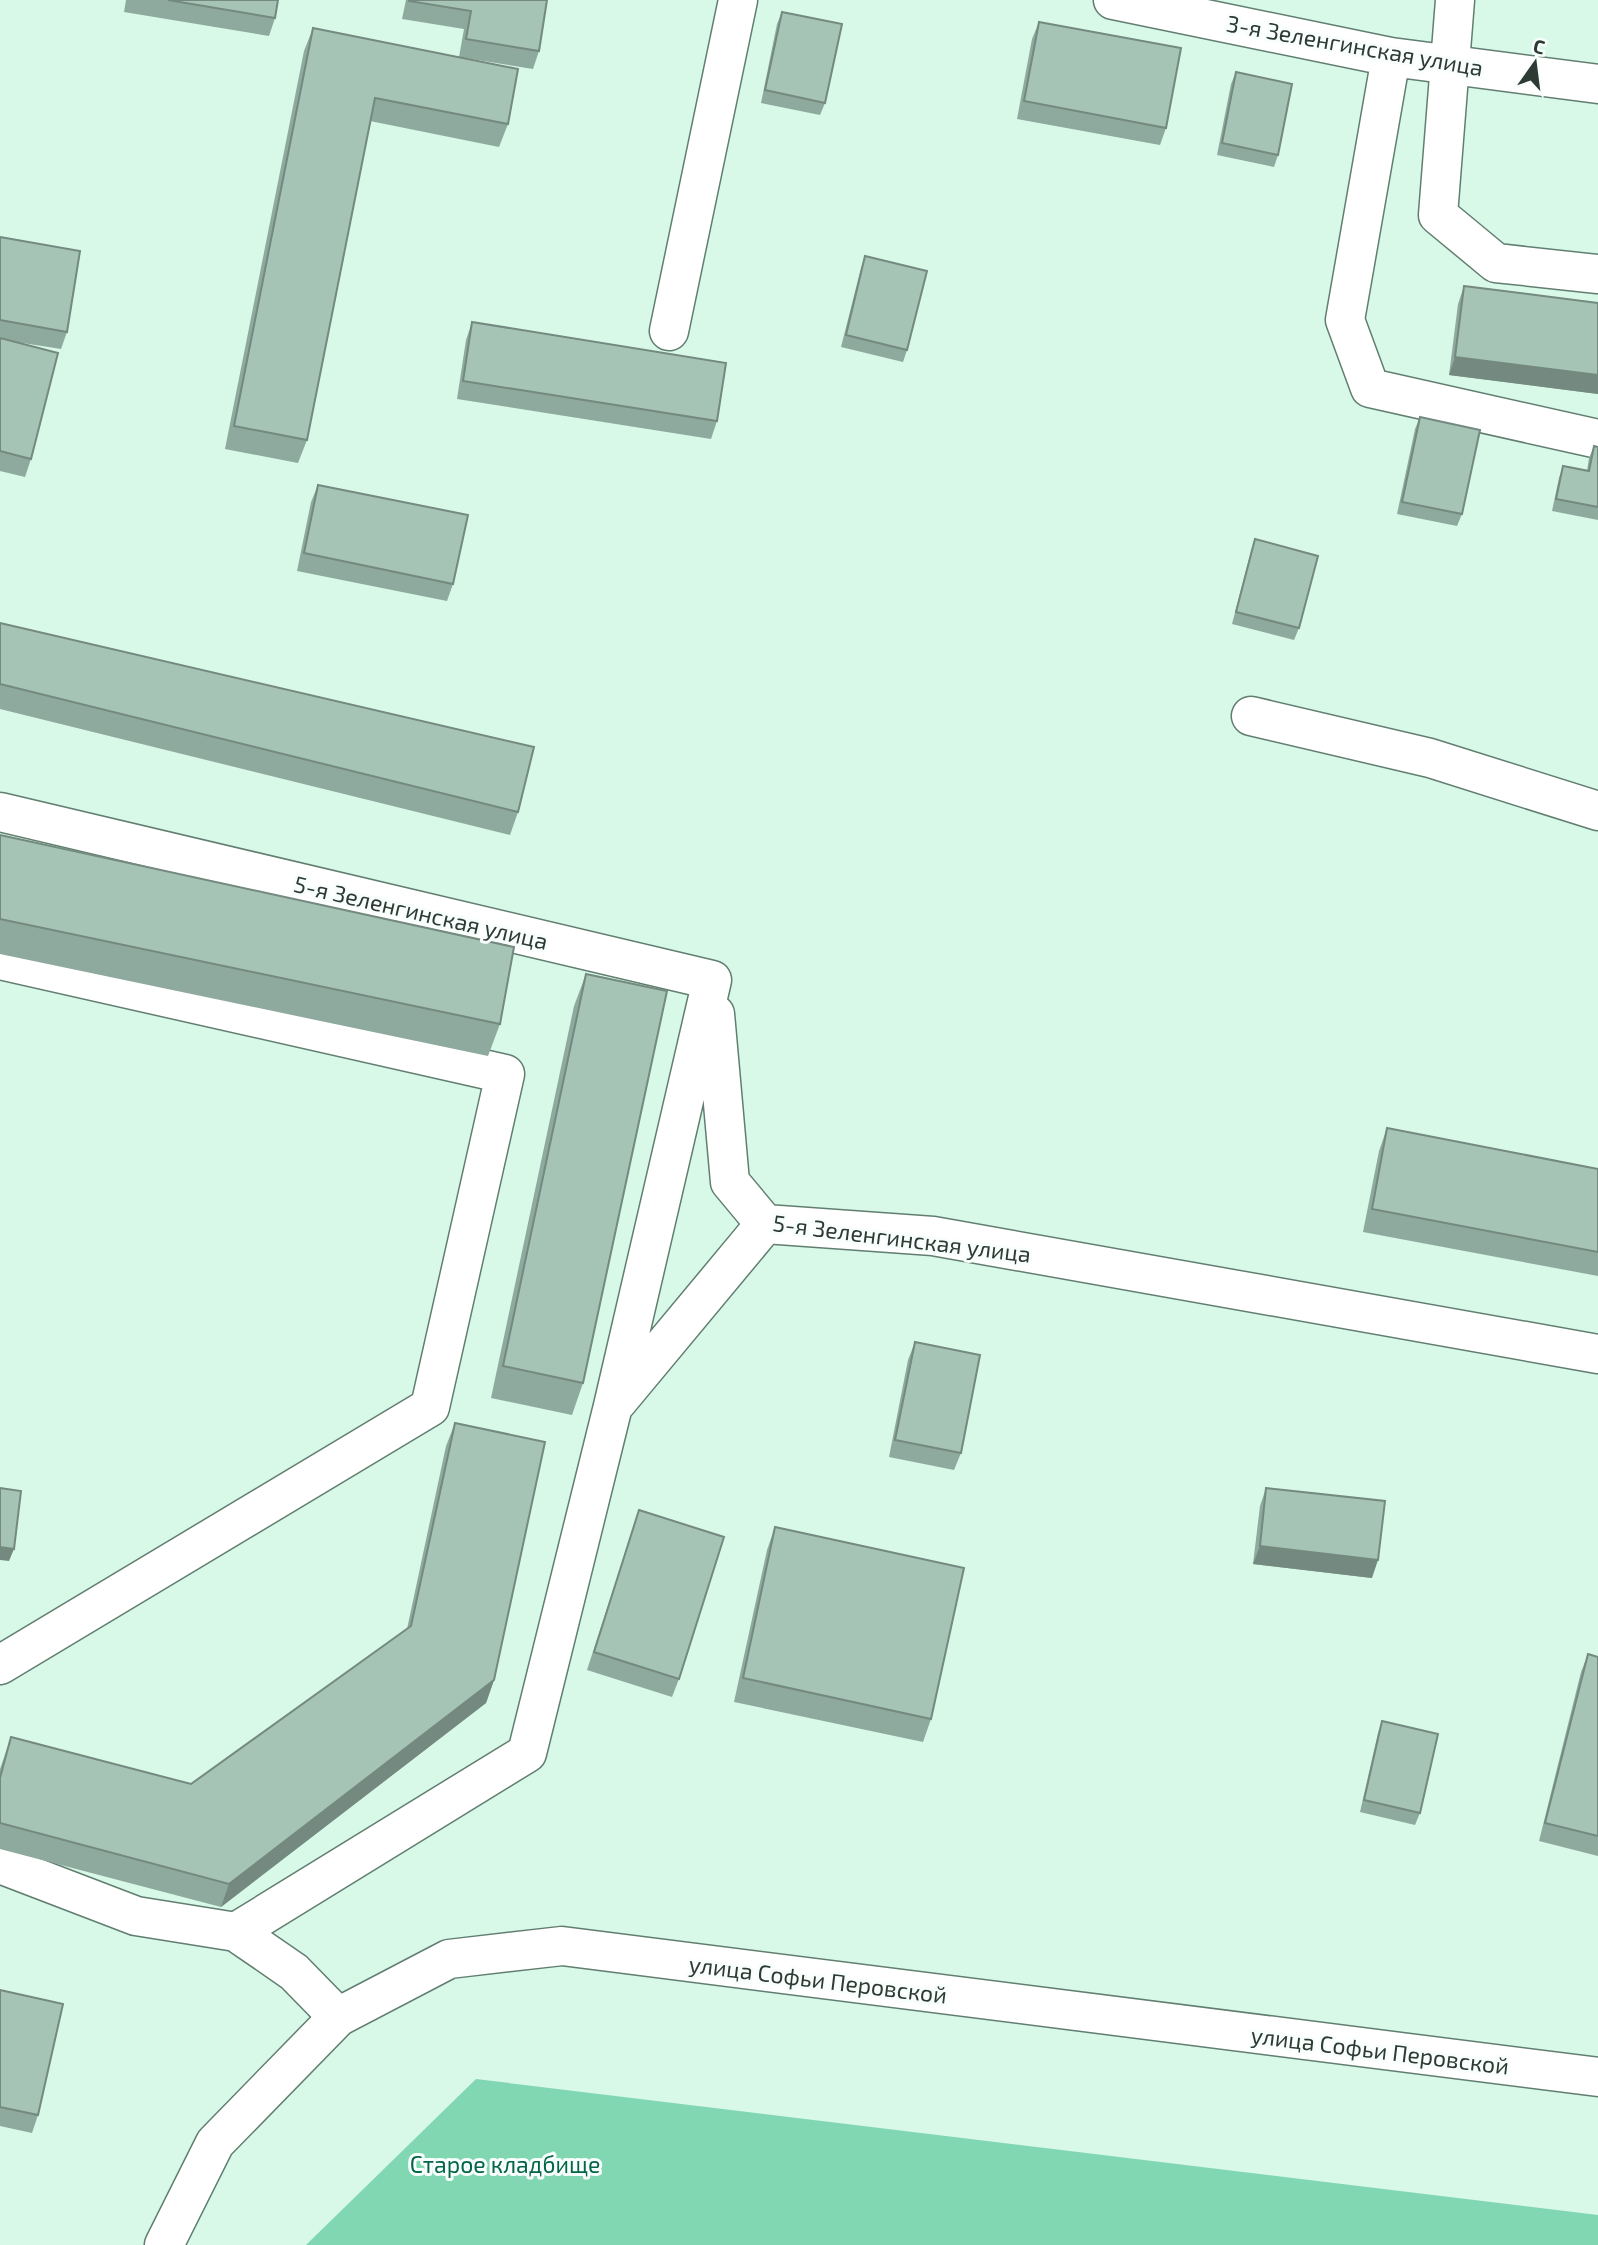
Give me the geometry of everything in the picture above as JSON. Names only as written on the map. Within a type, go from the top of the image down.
[{"type":"street","points":[[669,331],[738,0]]},
{"type":"street","name":"3-я Зеленгинская улица","points":[[1113,0],[1248,13],[1391,57],[1598,84]]},
{"type":"street","points":[[1455,0],[1438,215],[1496,263],[1598,274]]},
{"type":"street","points":[[1391,57],[1345,320],[1370,388],[1598,439]]},
{"type":"street","points":[[1251,716],[1430,758],[1598,811]]},
{"type":"street","name":"5-я Зеленгинская улица","points":[[0,812],[712,980],[730,1182],[765,1224],[933,1237],[1598,1354]]},
{"type":"street","points":[[0,960],[505,1074],[430,1407],[0,1665]]},
{"type":"street","points":[[236,1932],[527,1753],[613,1406],[712,980]]},
{"type":"street","points":[[613,1406],[765,1224]]},
{"type":"street","points":[[0,1864],[136,1916],[236,1932],[294,1972],[338,2017]]},
{"type":"street","name":"улица Софьи Перовской","points":[[164,2245],[215,2143],[338,2017],[449,1959],[562,1947],[1598,2077]]},
{"type":"green space","name":"Старое кладбище","points":[[476,2079],[1598,2215],[1598,2245],[306,2245]]},
{"type":"building","points":[[168,0],[278,0],[275,18]]},
{"type":"building","points":[[409,0],[547,0],[539,51],[466,39],[471,11]]},
{"type":"building","points":[[782,12],[842,24],[825,103],[765,90]]},
{"type":"building","points":[[1039,22],[1181,48],[1166,128],[1024,101]]},
{"type":"building","points":[[313,28],[518,69],[508,124],[375,98],[307,440],[234,426]]},
{"type":"building","points":[[1236,72],[1292,84],[1278,155],[1222,143]]},
{"type":"building","points":[[0,237],[80,251],[67,332],[0,320]]},
{"type":"building","points":[[865,256],[927,271],[907,350],[846,335]]},
{"type":"building","points":[[1464,286],[1598,303],[1598,375],[1455,357]]},
{"type":"building","points":[[472,322],[726,363],[717,421],[463,381]]},
{"type":"building","points":[[0,338],[58,353],[31,459],[0,451]]},
{"type":"building","points":[[1420,417],[1480,430],[1462,514],[1402,502]]},
{"type":"building","points":[[1594,446],[1598,447],[1598,507],[1556,499],[1563,466],[1589,471]]},
{"type":"building","points":[[318,485],[468,515],[453,584],[304,553]]},
{"type":"building","points":[[1255,539],[1318,556],[1299,628],[1236,612]]},
{"type":"building","points":[[0,623],[534,747],[518,812],[0,684]]},
{"type":"building","points":[[0,835],[514,947],[500,1024],[0,919]]},
{"type":"building","points":[[586,974],[667,991],[583,1383],[503,1366]]},
{"type":"building","points":[[1387,1128],[1598,1169],[1598,1252],[1372,1209]]},
{"type":"building","points":[[915,1342],[980,1355],[961,1453],[895,1440]]},
{"type":"building","points":[[455,1423],[545,1442],[494,1680],[229,1884],[0,1823],[0,1778],[11,1737],[191,1784],[411,1626]]},
{"type":"building","points":[[0,1488],[21,1491],[14,1549],[0,1547]]},
{"type":"building","points":[[1266,1488],[1385,1501],[1378,1560],[1260,1546]]},
{"type":"building","points":[[639,1510],[724,1537],[679,1679],[594,1652]]},
{"type":"building","points":[[775,1527],[964,1568],[931,1719],[743,1678]]},
{"type":"building","points":[[1588,1654],[1598,1657],[1598,1836],[1545,1823]]},
{"type":"building","points":[[1382,1721],[1438,1734],[1420,1813],[1364,1800]]},
{"type":"building","points":[[0,1990],[63,2004],[38,2115],[0,2107]]}]
